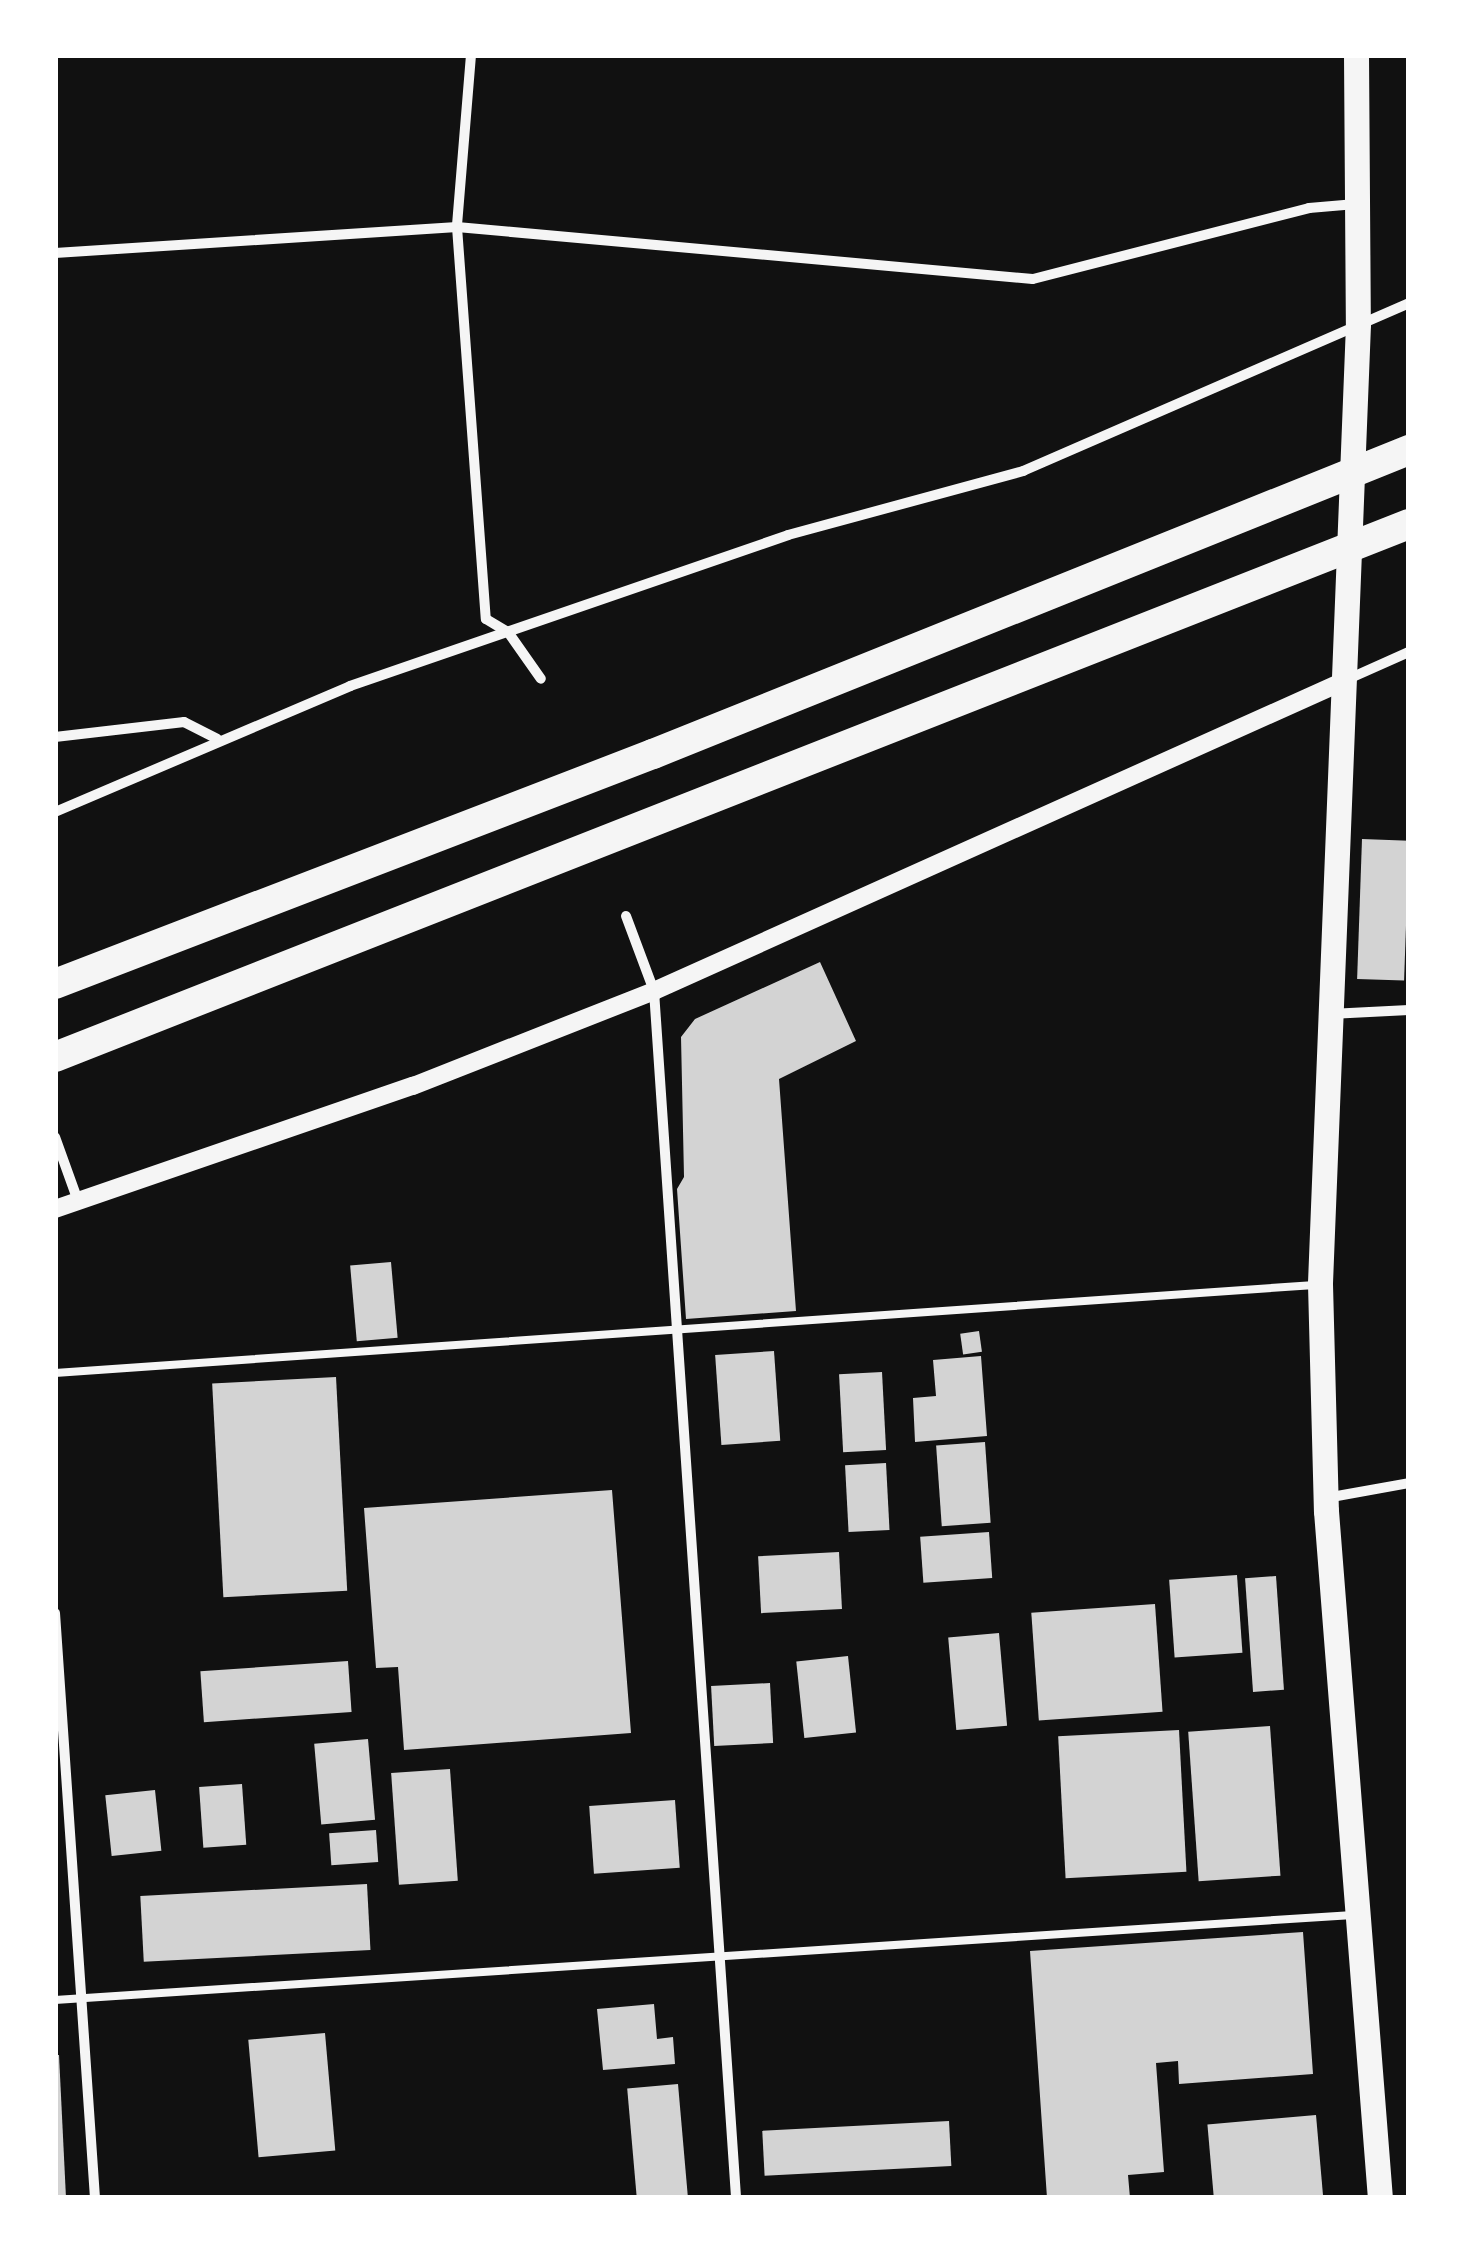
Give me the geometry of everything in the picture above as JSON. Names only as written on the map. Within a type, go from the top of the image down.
[{"type":"highway","points":[[55,984],[653,754],[1401,453]]},
{"type":"highway","points":[[55,1057],[1402,527]]},
{"type":"main road","points":[[1356,55],[1358,324],[1320,1284],[1326,1498],[1380,2198]]},
{"type":"street","points":[[471,55],[457,226],[486,620],[508,632],[541,679]]},
{"type":"street","points":[[55,253],[457,226],[1033,280],[1309,208],[1359,204]]},
{"type":"street","points":[[55,812],[217,740],[508,632],[788,535],[1023,471],[1409,302]]},
{"type":"street","points":[[55,1209],[412,1086],[654,991],[1409,652]]},
{"type":"street","points":[[55,737],[184,722],[217,740]]},
{"type":"street","points":[[626,916],[654,991],[674,1330],[736,2198]]},
{"type":"street","points":[[1328,1014],[1409,1010]]},
{"type":"street","points":[[55,1137],[78,1200]]},
{"type":"street","points":[[1326,1498],[1409,1483]]},
{"type":"street","points":[[55,1613],[95,2198]]},
{"type":"lane","points":[[55,1373],[1320,1284]]},
{"type":"lane","points":[[55,2000],[1360,1914]]},
{"type":"building","points":[[1362,839],[1409,841],[1404,981],[1357,979]]},
{"type":"building","points":[[820,962],[856,1041],[779,1079],[796,1311],[686,1319],[677,1189],[684,1177],[681,1037],[695,1019]]},
{"type":"building","points":[[391,1262],[398,1338],[357,1341],[350,1266]]},
{"type":"building","points":[[979,1331],[982,1352],[963,1354],[960,1334]]},
{"type":"building","points":[[774,1351],[780,1441],[721,1445],[715,1355]]},
{"type":"building","points":[[981,1356],[987,1436],[915,1442],[913,1398],[936,1396],[933,1360]]},
{"type":"building","points":[[882,1372],[886,1450],[843,1452],[839,1374]]},
{"type":"building","points":[[336,1377],[347,1591],[223,1597],[212,1383]]},
{"type":"building","points":[[985,1442],[991,1523],[942,1526],[936,1445]]},
{"type":"building","points":[[886,1463],[890,1530],[849,1532],[845,1465]]},
{"type":"building","points":[[612,1490],[631,1733],[404,1750],[398,1667],[376,1668],[364,1508]]},
{"type":"building","points":[[989,1532],[992,1578],[923,1583],[920,1537]]},
{"type":"building","points":[[839,1552],[842,1609],[761,1613],[758,1556]]},
{"type":"building","points":[[1237,1575],[1242,1653],[1175,1658],[1169,1580]]},
{"type":"building","points":[[1276,1576],[1284,1690],[1253,1692],[1245,1578]]},
{"type":"building","points":[[1155,1604],[1163,1712],[1039,1720],[1031,1613]]},
{"type":"building","points":[[999,1633],[1007,1726],[956,1730],[948,1637]]},
{"type":"building","points":[[848,1656],[856,1733],[804,1738],[796,1661]]},
{"type":"building","points":[[348,1661],[352,1712],[204,1722],[200,1671]]},
{"type":"building","points":[[770,1683],[773,1743],[714,1746],[711,1686]]},
{"type":"building","points":[[1270,1726],[1280,1876],[1199,1881],[1188,1732]]},
{"type":"building","points":[[1179,1730],[1186,1872],[1066,1878],[1058,1736]]},
{"type":"building","points":[[368,1739],[375,1820],[321,1824],[314,1744]]},
{"type":"building","points":[[450,1769],[458,1881],[399,1885],[391,1773]]},
{"type":"building","points":[[242,1784],[246,1845],[203,1848],[199,1787]]},
{"type":"building","points":[[155,1790],[161,1851],[112,1856],[105,1795]]},
{"type":"building","points":[[675,1800],[680,1868],[594,1874],[589,1806]]},
{"type":"building","points":[[376,1830],[378,1862],[331,1865],[329,1833]]},
{"type":"building","points":[[367,1884],[370,1950],[144,1962],[140,1896]]},
{"type":"building","points":[[1303,1932],[1313,2074],[1179,2084],[1178,2061],[1156,2063],[1164,2172],[1128,2175],[1130,2198],[1047,2198],[1030,1951]]},
{"type":"building","points":[[654,2004],[657,2039],[673,2037],[675,2064],[603,2070],[597,2009]]},
{"type":"building","points":[[325,2033],[335,2151],[259,2157],[248,2040]]},
{"type":"building","points":[[55,2055],[59,2055],[66,2198],[55,2198]]},
{"type":"building","points":[[678,2084],[688,2198],[637,2198],[627,2088]]},
{"type":"building","points":[[1316,2115],[1323,2198],[1214,2198],[1207,2124]]},
{"type":"building","points":[[949,2121],[951,2166],[765,2176],[762,2131]]}]
